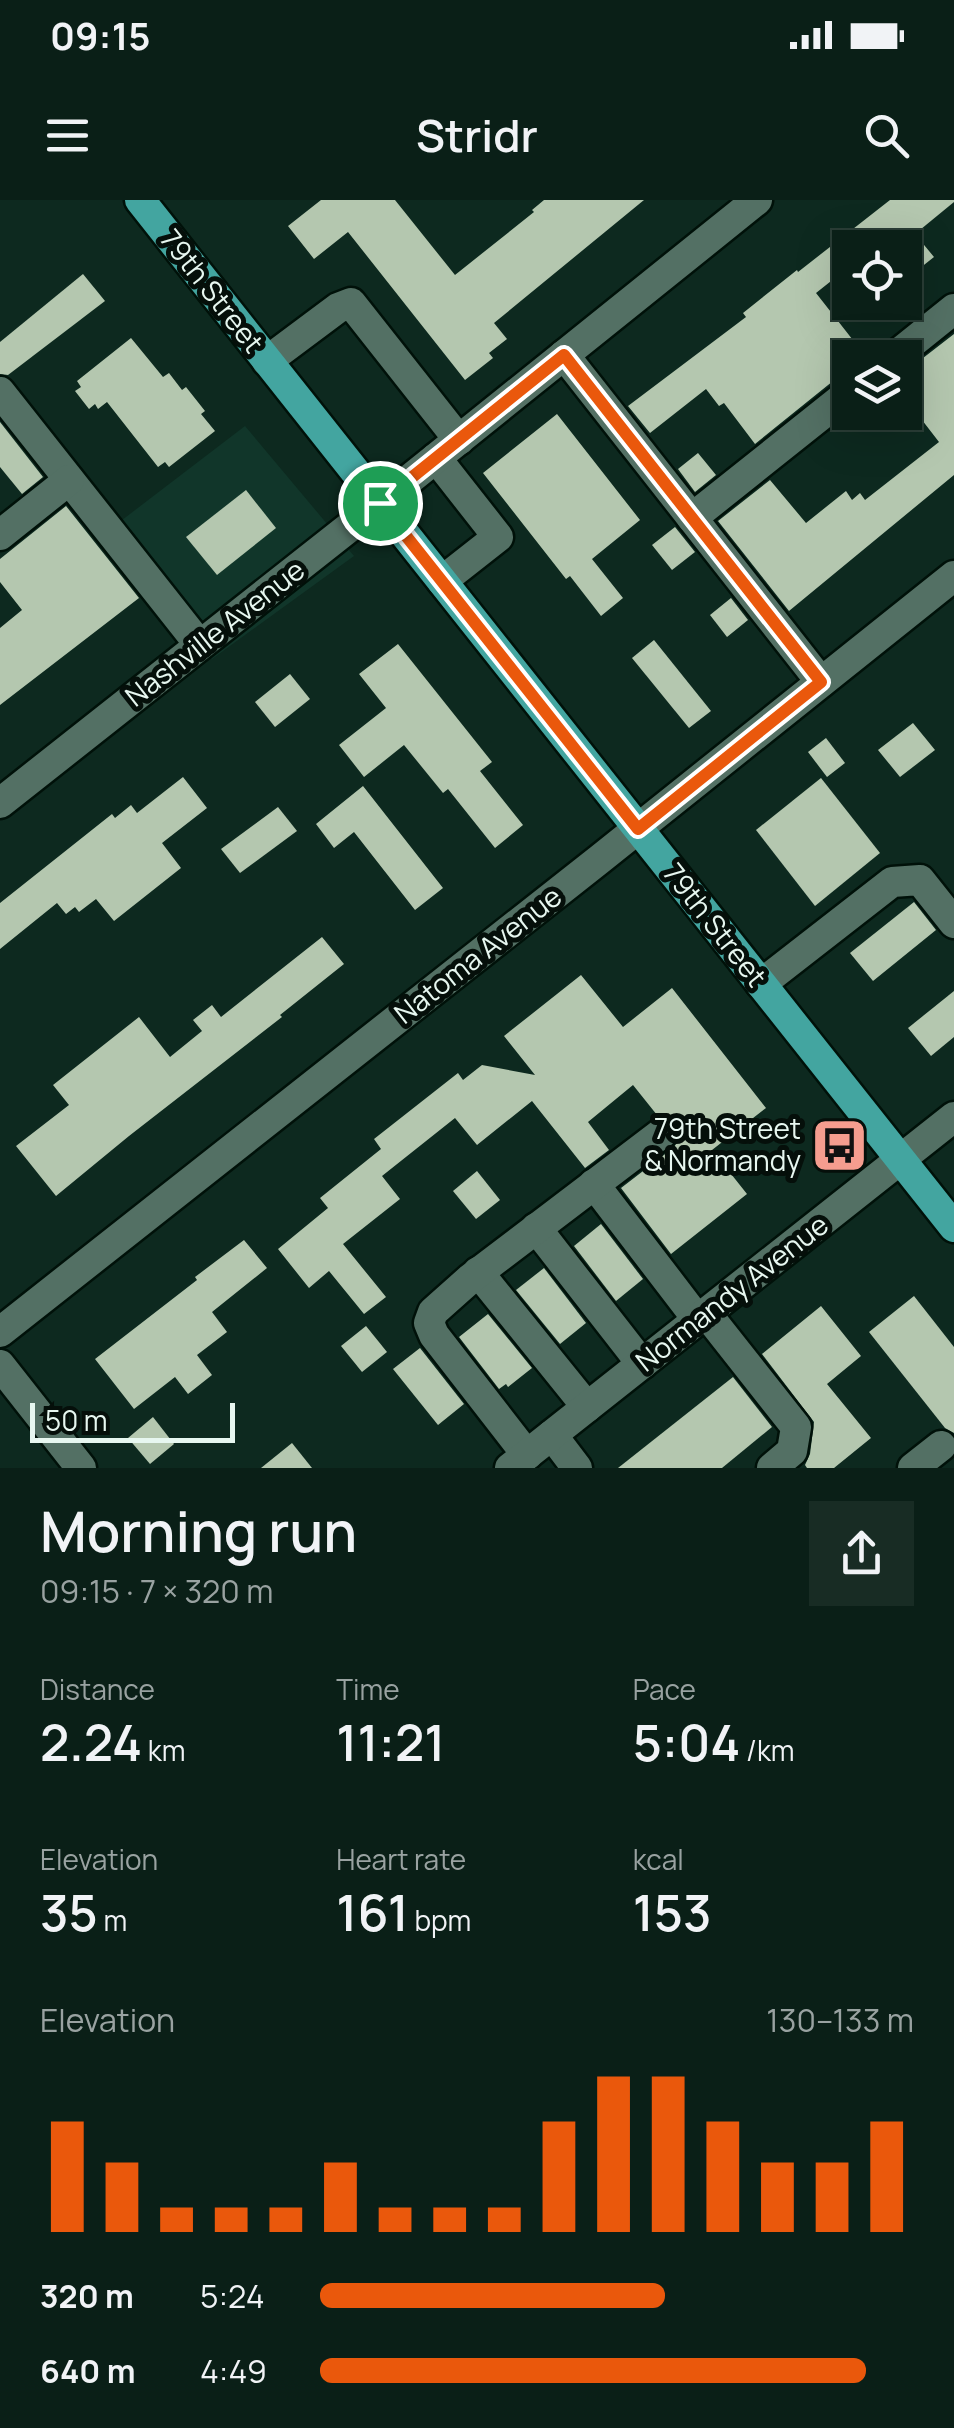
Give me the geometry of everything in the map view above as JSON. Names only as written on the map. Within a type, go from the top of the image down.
[{"type":"main road","name":"79th Street","points":[[140,200],[954,1228]]},
{"type":"street","name":"Nashville Avenue","points":[[0,803],[758,200]]},
{"type":"street","points":[[267,361],[338,308],[351,303],[447,449],[498,537],[442,581]]},
{"type":"street","points":[[916,340],[954,309]]},
{"type":"street","points":[[564,355],[821,682]]},
{"type":"street","points":[[0,392],[199,644]]},
{"type":"street","points":[[692,518],[832,406]]},
{"type":"street","points":[[0,535],[69,480]]},
{"type":"street","name":"Natoma Avenue","points":[[0,1332],[954,576]]},
{"type":"street","points":[[760,984],[892,882],[920,880],[954,923]]},
{"type":"street","name":"Normandy Avenue","points":[[518,1462],[954,1117]]},
{"type":"street","points":[[518,1462],[434,1335],[429,1323],[433,1312],[478,1272],[662,1133]]},
{"type":"street","points":[[594,1184],[796,1426],[792,1452],[772,1468]]},
{"type":"street","points":[[536,1228],[642,1364]]},
{"type":"street","points":[[478,1272],[587,1408]]},
{"type":"street","points":[[0,1365],[81,1468]]},
{"type":"street","points":[[552,1436],[577,1468]]},
{"type":"street","points":[[913,1468],[941,1446]]},
{"type":"shaded area","points":[[245,426],[354,556],[212,659],[109,530]]},
{"type":"building","points":[[321,200],[395,200],[455,275],[544,200],[644,200],[494,323],[507,339],[489,353],[493,358],[465,380],[348,232],[314,259],[288,226]]},
{"type":"building","points":[[890,200],[954,200],[920,230],[852,230]]},
{"type":"building","points":[[922,242],[934,257],[922,267]]},
{"type":"building","points":[[832,245],[832,280],[816,293],[832,313],[832,320],[837,320],[853,340],[832,340],[832,382],[755,444],[724,403],[719,406],[706,389],[650,433],[628,406],[746,317],[743,313]]},
{"type":"building","points":[[83,274],[105,301],[8,375],[0,374],[0,342]]},
{"type":"building","points":[[954,334],[954,475],[789,611],[718,521],[770,480],[806,523],[846,491],[852,500],[860,493],[865,500],[939,442],[922,420],[922,359]]},
{"type":"building","points":[[131,338],[163,377],[169,373],[182,390],[186,387],[215,431],[169,467],[165,462],[158,467],[107,402],[98,409],[95,404],[89,409],[75,391],[81,387],[77,381]]},
{"type":"building","points":[[557,414],[640,520],[592,559],[623,598],[601,616],[570,576],[566,579],[483,473]]},
{"type":"building","points":[[0,422],[43,477],[22,494],[0,467]]},
{"type":"building","points":[[698,453],[716,475],[695,492],[678,469]]},
{"type":"building","points":[[246,490],[276,528],[217,575],[186,537]]},
{"type":"building","points":[[66,506],[139,598],[0,705],[0,628],[22,610],[0,582],[0,559]]},
{"type":"building","points":[[675,527],[695,552],[672,570],[652,545]]},
{"type":"building","points":[[731,598],[748,620],[727,637],[710,615]]},
{"type":"building","points":[[654,640],[711,711],[689,728],[632,658]]},
{"type":"building","points":[[398,644],[492,762],[480,771],[523,825],[495,848],[448,789],[443,793],[404,745],[364,777],[339,745],[386,708],[359,674]]},
{"type":"building","points":[[290,674],[310,699],[275,727],[255,702]]},
{"type":"building","points":[[913,723],[935,750],[900,777],[878,750]]},
{"type":"building","points":[[826,738],[845,763],[827,777],[808,752]]},
{"type":"building","points":[[183,777],[207,808],[162,843],[181,868],[114,921],[96,899],[79,912],[75,907],[66,914],[57,903],[0,949],[0,903],[112,814],[115,818],[131,805],[137,813]]},
{"type":"building","points":[[821,778],[880,853],[815,906],[756,830]]},
{"type":"building","points":[[363,786],[443,888],[415,910],[354,832],[334,848],[316,824]]},
{"type":"building","points":[[278,807],[297,831],[240,873],[221,849]]},
{"type":"building","points":[[914,902],[936,930],[873,981],[850,953]]},
{"type":"building","points":[[322,937],[344,964],[56,1196],[16,1146],[69,1105],[53,1085],[139,1017],[170,1057],[202,1031],[193,1020],[212,1005],[221,1017]]},
{"type":"building","points":[[581,975],[623,1027],[672,988],[766,1108],[712,1150],[747,1194],[671,1254],[621,1188],[673,1148],[680,1139],[676,1121],[657,1115],[633,1085],[588,1122],[609,1150],[585,1168],[532,1101],[477,1145],[455,1118],[382,1176],[400,1199],[343,1244],[386,1297],[364,1314],[329,1271],[309,1288],[278,1249],[328,1208],[320,1198],[381,1149],[374,1139],[458,1073],[463,1080],[482,1065],[535,1075],[504,1036]]},
{"type":"building","points":[[954,991],[954,1037],[931,1056],[908,1028]]},
{"type":"building","points":[[477,1171],[500,1200],[476,1219],[453,1191]]},
{"type":"building","points":[[601,1224],[643,1279],[616,1301],[574,1246]]},
{"type":"building","points":[[244,1240],[267,1268],[212,1312],[227,1332],[197,1355],[212,1375],[188,1394],[175,1377],[134,1409],[95,1359]]},
{"type":"building","points":[[544,1268],[586,1323],[560,1344],[516,1290]]},
{"type":"building","points":[[914,1296],[954,1347],[954,1433],[945,1428],[869,1332]]},
{"type":"building","points":[[821,1306],[861,1356],[827,1384],[871,1438],[834,1468],[807,1468],[814,1422],[762,1354]]},
{"type":"building","points":[[488,1314],[532,1368],[508,1387],[506,1384],[499,1389],[459,1337]]},
{"type":"building","points":[[366,1326],[387,1352],[362,1372],[341,1346]]},
{"type":"building","points":[[420,1348],[464,1404],[438,1425],[393,1369]]},
{"type":"building","points":[[733,1377],[772,1427],[722,1468],[618,1468]]},
{"type":"building","points":[[153,1417],[174,1444],[150,1464],[128,1438]]},
{"type":"building","points":[[292,1443],[312,1468],[261,1468]]},
{"type":"place","name":"79th Street & Normandy","points":[[840,1145]]},
{"type":"route","points":[[564,355],[821,682],[638,829],[380,503],[564,355]]}]
